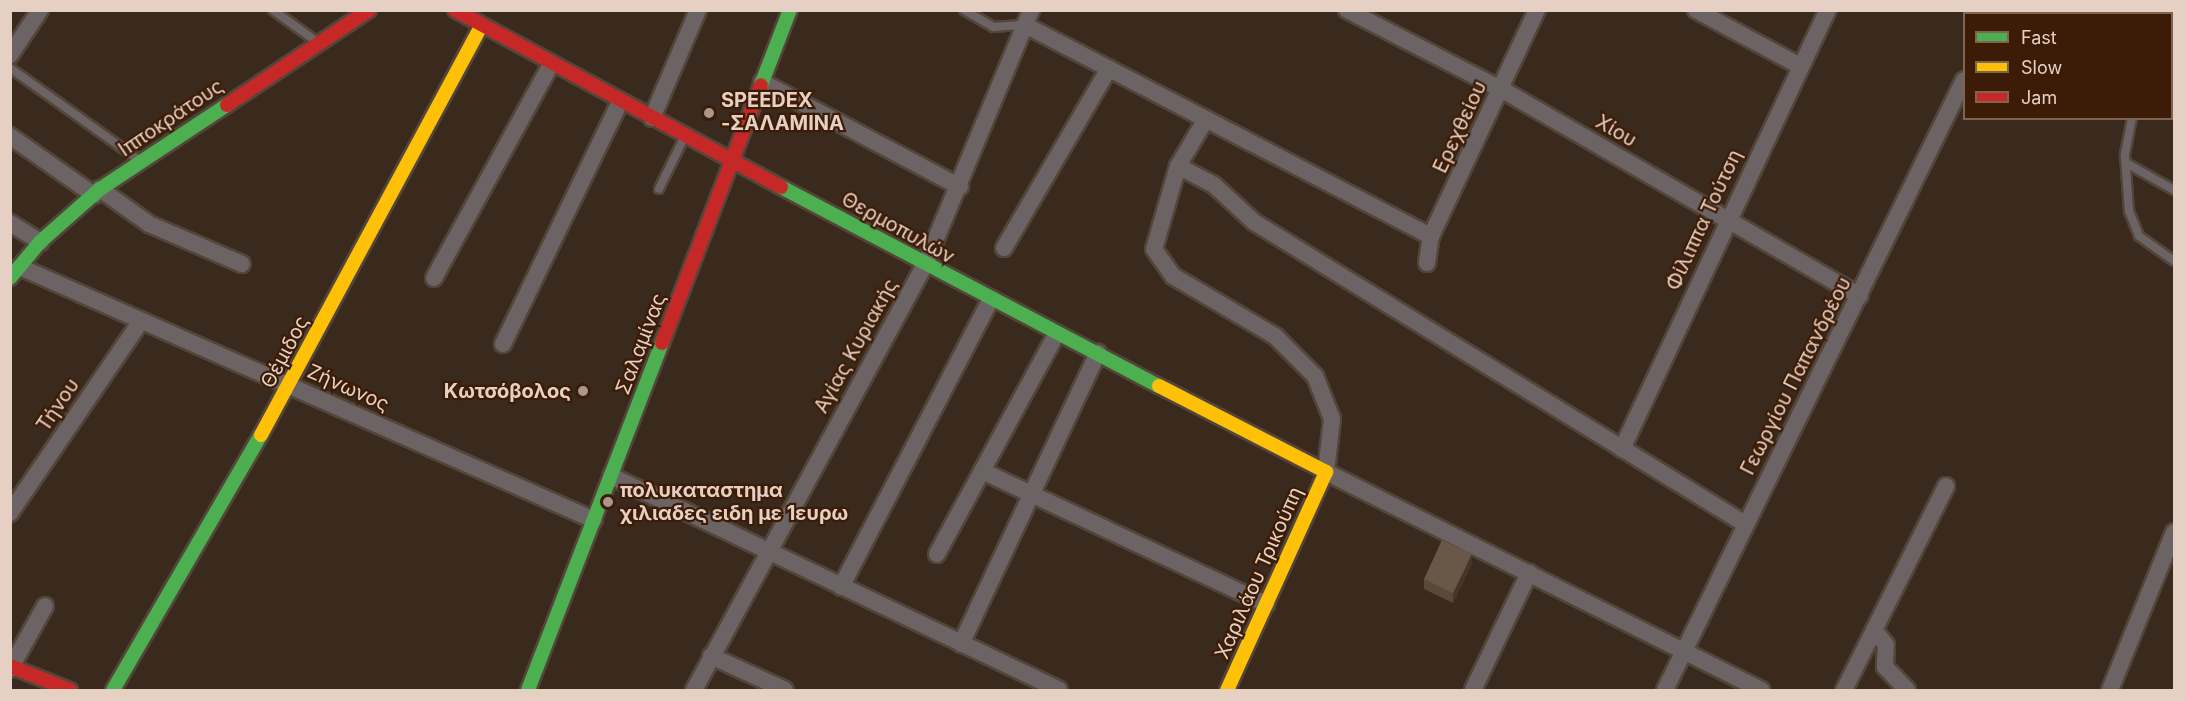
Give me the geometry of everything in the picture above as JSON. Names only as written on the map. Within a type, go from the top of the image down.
[{"type":"street","points":[[10,55],[40,10]]},
{"type":"street","name":"Ιπποκράτους","points":[[15,272],[40,242],[97,192],[369,10]]},
{"type":"street","name":"Θερμοπυλών","points":[[455,10],[550,66],[733,160],[925,265],[1326,472]]},
{"type":"street","points":[[652,118],[698,10]]},
{"type":"street","name":"Σαλαμίνας","points":[[528,690],[790,10]]},
{"type":"street","name":"Χίου","points":[[1347,10],[1501,89],[1859,296]]},
{"type":"street","name":"Ερεχθείου","points":[[1427,262],[1431,236],[1537,10]]},
{"type":"street","points":[[1696,10],[1800,66]]},
{"type":"street","name":"Φίλιππα Τούτση","points":[[1622,449],[1727,219],[1828,10]]},
{"type":"street","points":[[1028,18],[1109,69],[1431,236]]},
{"type":"street","name":"Αγίας Κυριακής","points":[[694,690],[767,550],[925,265],[960,187],[1028,18]]},
{"type":"street","name":"Θέμιδος","points":[[113,690],[290,386],[481,26]]},
{"type":"street","points":[[435,278],[550,66]]},
{"type":"street","points":[[1004,248],[1109,69]]},
{"type":"street","points":[[762,82],[960,187]]},
{"type":"street","name":"Γεωργίου Παπανδρέου","points":[[1665,690],[1963,84]]},
{"type":"street","points":[[502,344],[620,102]]},
{"type":"street","points":[[1206,118],[1178,166],[1154,249],[1173,276],[1275,336],[1315,376],[1332,419],[1326,472],[1761,690]]},
{"type":"street","points":[[10,136],[149,224],[242,264]]},
{"type":"street","points":[[1178,166],[1214,185],[1254,222],[1745,524]]},
{"type":"street","points":[[10,223],[40,242]]},
{"type":"street","name":"Ζήνωνος","points":[[15,272],[141,321],[594,520]]},
{"type":"street","points":[[841,587],[991,299]]},
{"type":"street","name":"Τήνου","points":[[10,513],[141,321]]},
{"type":"street","points":[[937,554],[1057,333]]},
{"type":"street","points":[[961,644],[1098,353]]},
{"type":"street","points":[[982,471],[1266,604]]},
{"type":"street","name":"Χαριλάου Τρικούπη","points":[[1227,690],[1326,472]]},
{"type":"street","points":[[611,476],[961,644],[1039,687],[1059,690]]},
{"type":"street","points":[[1844,690],[1946,486]]},
{"type":"street","points":[[2110,690],[2175,532]]},
{"type":"street","points":[[1473,690],[1529,573]]},
{"type":"street","points":[[45,606],[11,667],[70,690]]},
{"type":"street","points":[[1874,630],[1886,645],[1884,667],[1907,690]]},
{"type":"street","points":[[711,656],[785,690]]},
{"type":"lane","points":[[273,10],[320,44]]},
{"type":"lane","points":[[964,10],[993,27],[1028,18]]},
{"type":"lane","points":[[10,68],[142,162]]},
{"type":"lane","points":[[2132,120],[2126,163],[2129,211],[2139,236],[2175,261]]},
{"type":"lane","points":[[659,189],[685,137]]},
{"type":"lane","points":[[2126,163],[2175,190]]},
{"type":"building","points":[[1442,540],[1472,554],[1453,593],[1424,579]]},
{"type":"traffic: fast","points":[[761,85],[790,10]]},
{"type":"traffic: fast","points":[[10,278],[40,242],[100,189],[227,105]]},
{"type":"traffic: fast","points":[[781,187],[1159,386]]},
{"type":"traffic: fast","points":[[528,690],[662,343]]},
{"type":"traffic: fast","points":[[113,690],[261,435]]},
{"type":"traffic: slow","points":[[261,435],[481,26]]},
{"type":"traffic: slow","points":[[1159,386],[1326,472],[1227,690]]},
{"type":"traffic: jam","points":[[227,105],[369,10]]},
{"type":"traffic: jam","points":[[455,10],[781,187]]},
{"type":"traffic: jam","points":[[662,343],[761,85]]},
{"type":"traffic: jam","points":[[10,666],[70,690]]},
{"type":"place","name":"SPEEDEX -ΣΑΛΑΜΙΝΑ","points":[[709,113]]},
{"type":"place","name":"Κωτσόβολος","points":[[583,391]]},
{"type":"place","name":"πολυκαταστημα χιλιαδες ειδη με 1ευρω","points":[[608,502]]}]
